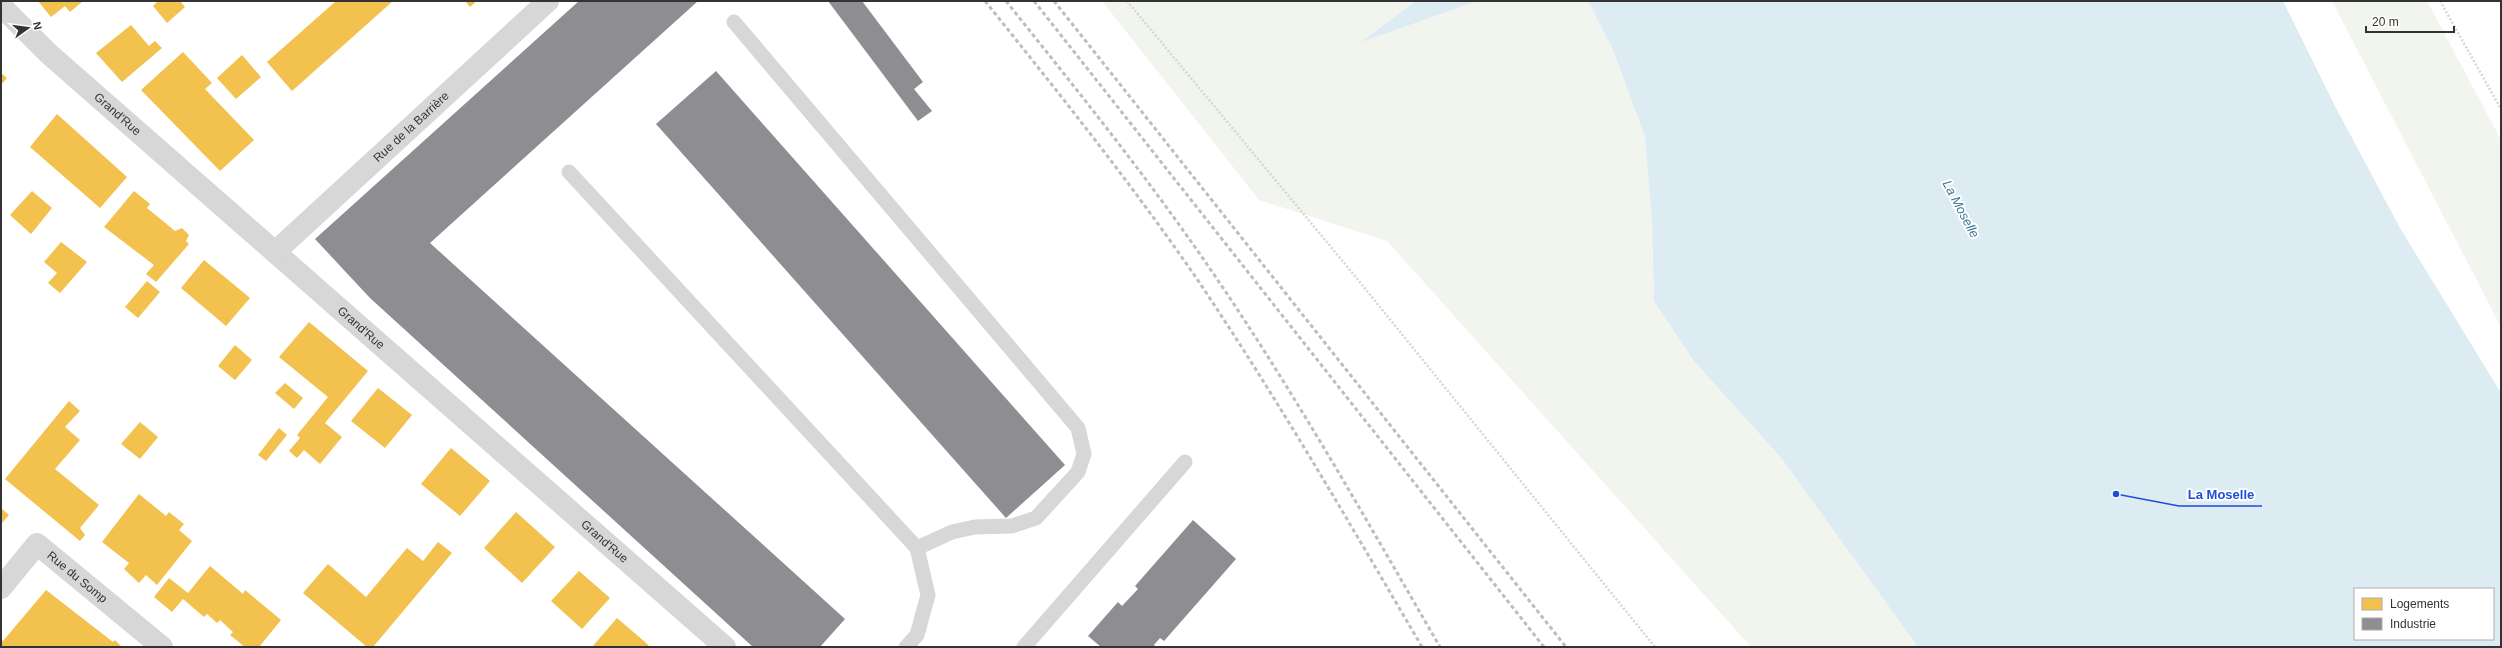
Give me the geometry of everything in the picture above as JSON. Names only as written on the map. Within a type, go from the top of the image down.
[{"type":"street","name":"Rue de la Barrière","points":[[275,252],[548,1]]},
{"type":"street","name":"Grand'Rue","points":[[1,6],[48,53],[725,647]]},
{"type":"street","name":"Rue du Somp","points":[[1,588],[37,544],[162,647]]},
{"type":"lane","points":[[734,22],[1078,428],[1084,454],[1078,472],[1036,518],[1012,526],[975,527],[952,532],[917,548]]},
{"type":"lane","points":[[569,172],[917,548],[928,595],[916,635],[906,647]]},
{"type":"lane","points":[[1024,647],[1185,462]]},
{"type":"path","points":[[1127,1],[1350,270],[1655,647]]},
{"type":"path","points":[[2440,1],[2501,110]]},
{"type":"shaded area","points":[[1102,1],[1416,1],[1363,41],[1478,1],[1588,1],[1613,50],[1645,137],[1652,220],[1654,301],[1694,361],[1782,459],[1918,647],[1751,647],[1387,241],[1259,200]]},
{"type":"shaded area","points":[[2332,1],[2427,1],[2501,140],[2501,327]]},
{"type":"water","points":[[1416,1],[1478,1],[1361,42]]},
{"type":"water","points":[[1588,1],[2283,1],[2335,106],[2400,228],[2501,393],[2501,647],[1918,647],[1782,459],[1694,361],[1654,301],[1652,220],[1645,137],[1613,50]]},
{"type":"building: Logements","points":[[38,1],[83,1],[70,12],[65,6],[51,17]]},
{"type":"building: Logements","points":[[158,1],[180,1],[185,7],[167,23],[153,6]]},
{"type":"building: Logements","points":[[336,1],[393,1],[292,91],[267,62]]},
{"type":"building: Logements","points":[[465,1],[477,1],[470,7]]},
{"type":"building: Logements","points":[[131,25],[149,46],[155,41],[162,48],[122,82],[96,53]]},
{"type":"building: Logements","points":[[183,52],[212,83],[205,89],[254,140],[220,171],[141,90]]},
{"type":"building: Logements","points":[[242,55],[261,77],[236,99],[217,78]]},
{"type":"building: Logements","points":[[1,73],[7,78],[1,85]]},
{"type":"building: Logements","points":[[57,114],[127,177],[100,208],[30,147]]},
{"type":"building: Logements","points":[[32,191],[52,208],[31,234],[10,215]]},
{"type":"building: Logements","points":[[134,191],[150,204],[147,208],[175,231],[182,228],[189,235],[186,241],[189,244],[156,282],[146,274],[154,265],[104,227]]},
{"type":"building: Logements","points":[[61,242],[87,262],[60,293],[48,283],[57,273],[44,262]]},
{"type":"building: Logements","points":[[204,260],[250,298],[226,326],[181,288]]},
{"type":"building: Logements","points":[[147,281],[160,292],[138,318],[125,307]]},
{"type":"building: Logements","points":[[309,322],[368,371],[325,423],[342,437],[320,464],[304,450],[297,458],[289,451],[300,438],[297,435],[328,397],[279,357]]},
{"type":"building: Logements","points":[[235,345],[252,360],[235,380],[218,366]]},
{"type":"building: Logements","points":[[285,383],[303,398],[294,409],[275,393]]},
{"type":"building: Logements","points":[[378,388],[412,415],[385,448],[351,421]]},
{"type":"building: Logements","points":[[69,401],[80,411],[65,427],[80,440],[55,469],[99,505],[80,528],[85,535],[80,541],[5,479]]},
{"type":"building: Logements","points":[[140,422],[158,437],[140,459],[121,444]]},
{"type":"building: Logements","points":[[279,428],[287,435],[266,461],[258,455]]},
{"type":"building: Logements","points":[[451,448],[490,481],[460,516],[421,484]]},
{"type":"building: Logements","points":[[139,494],[166,516],[169,512],[184,524],[179,530],[192,541],[157,585],[146,575],[139,583],[124,569],[129,563],[102,542]]},
{"type":"building: Logements","points":[[1,508],[9,515],[1,524]]},
{"type":"building: Logements","points":[[516,512],[555,547],[522,583],[484,548]]},
{"type":"building: Logements","points":[[438,542],[452,553],[373,647],[367,647],[303,593],[328,564],[366,597],[407,548],[423,561]]},
{"type":"building: Logements","points":[[210,566],[243,594],[245,590],[281,620],[259,647],[245,647],[230,635],[233,632],[220,620],[217,623],[207,614],[204,617],[183,599],[172,612],[154,597],[169,578],[188,593]]},
{"type":"building: Logements","points":[[579,571],[610,598],[582,629],[551,601]]},
{"type":"building: Logements","points":[[46,590],[113,642],[115,640],[122,647],[1,647],[1,639],[3,641]]},
{"type":"building: Logements","points":[[617,618],[645,642],[650,647],[592,647]]},
{"type":"building: Industrie","points":[[579,1],[698,1],[430,243],[845,619],[820,647],[753,647],[370,298],[315,239]]},
{"type":"building: Industrie","points":[[828,1],[862,1],[923,82],[914,89],[932,111],[918,121]]},
{"type":"building: Industrie","points":[[716,71],[1065,465],[1006,518],[656,124]]},
{"type":"building: Industrie","points":[[1193,520],[1236,559],[1164,641],[1160,638],[1154,645],[1156,647],[1101,647],[1088,636],[1118,602],[1122,606],[1138,589],[1135,586]]},
{"type":"railway","points":[[985,1],[1120,173],[1197,279],[1256,369],[1340,507],[1422,647]]},
{"type":"railway","points":[[1006,1],[1146,179],[1224,289],[1320,440],[1440,647]]},
{"type":"railway","points":[[1034,1],[1544,647]]},
{"type":"railway","points":[[1054,1],[1566,647]]},
{"type":"place","name":"La Moselle","points":[[2116,494]]}]
